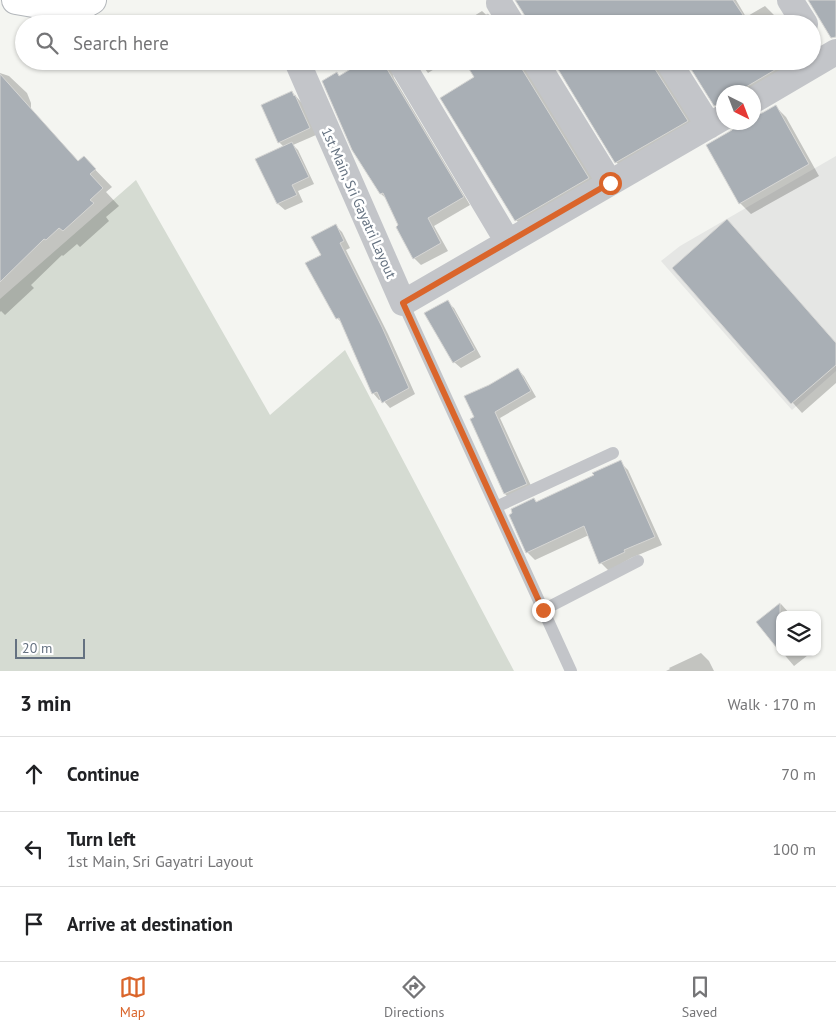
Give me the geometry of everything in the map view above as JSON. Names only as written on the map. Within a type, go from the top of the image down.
[{"type":"main road","points":[[16,0],[74,10],[92,0]]},
{"type":"street","points":[[790,0],[799,15]]},
{"type":"street","points":[[821,45],[831,55]]},
{"type":"street","name":"1st Main, Sri Gayatri Layout","points":[[301,70],[403,303]]},
{"type":"street","points":[[405,70],[508,242]]},
{"type":"street","points":[[541,70],[610,183]]},
{"type":"street","points":[[403,303],[716,122],[675,70]]},
{"type":"street","points":[[761,96],[805,70]]},
{"type":"lane","name":"1st Main, Sri Gayatri Layout","points":[[403,303],[571,671]]},
{"type":"lane","points":[[496,507],[613,453]]},
{"type":"lane","points":[[543,610],[638,561]]},
{"type":"shaded area","points":[[836,156],[836,371],[792,410],[661,261],[680,246]]},
{"type":"shaded area","points":[[136,180],[270,415],[345,350],[514,671],[0,671],[0,299]]},
{"type":"building","points":[[515,0],[733,0],[743,15],[524,15]]},
{"type":"building","points":[[808,0],[836,0],[836,37],[831,38],[821,21],[821,15],[817,15]]},
{"type":"building","points":[[349,70],[388,70],[464,197],[428,218],[441,243],[413,259],[396,227],[398,225],[383,193],[380,194],[352,150],[322,81],[337,72],[339,76]]},
{"type":"building","points":[[470,70],[523,70],[589,178],[515,221],[440,98],[474,77]]},
{"type":"building","points":[[558,70],[656,70],[688,121],[615,163]]},
{"type":"building","points":[[692,70],[775,70],[749,85],[716,85],[716,105],[714,106]]},
{"type":"building","points":[[0,74],[78,161],[84,156],[96,169],[90,174],[103,188],[90,200],[94,203],[63,231],[59,228],[46,240],[44,239],[0,282]]},
{"type":"building","points":[[292,91],[310,128],[278,143],[261,105]]},
{"type":"building","points":[[776,105],[809,164],[739,204],[706,145],[732,130],[761,130],[762,113]]},
{"type":"building","points":[[292,142],[309,177],[292,185],[297,195],[277,204],[255,159]]},
{"type":"building","points":[[727,219],[836,343],[836,365],[791,404],[672,268]]},
{"type":"building","points":[[336,224],[344,241],[340,243],[382,327],[409,388],[382,403],[377,392],[372,394],[339,318],[336,319],[305,263],[321,255],[311,237]]},
{"type":"building","points":[[448,300],[475,350],[453,363],[424,313]]},
{"type":"building","points":[[518,368],[531,391],[495,412],[527,484],[504,494],[470,419],[474,417],[464,396],[489,385]]},
{"type":"building","points":[[621,460],[655,537],[624,550],[625,552],[599,564],[584,526],[526,553],[509,515],[512,513],[511,509],[534,498],[536,502]]},
{"type":"building","points":[[780,603],[780,611],[776,611],[776,647],[756,622]]},
{"type":"route","points":[[543,610],[403,303],[610,183]]}]
